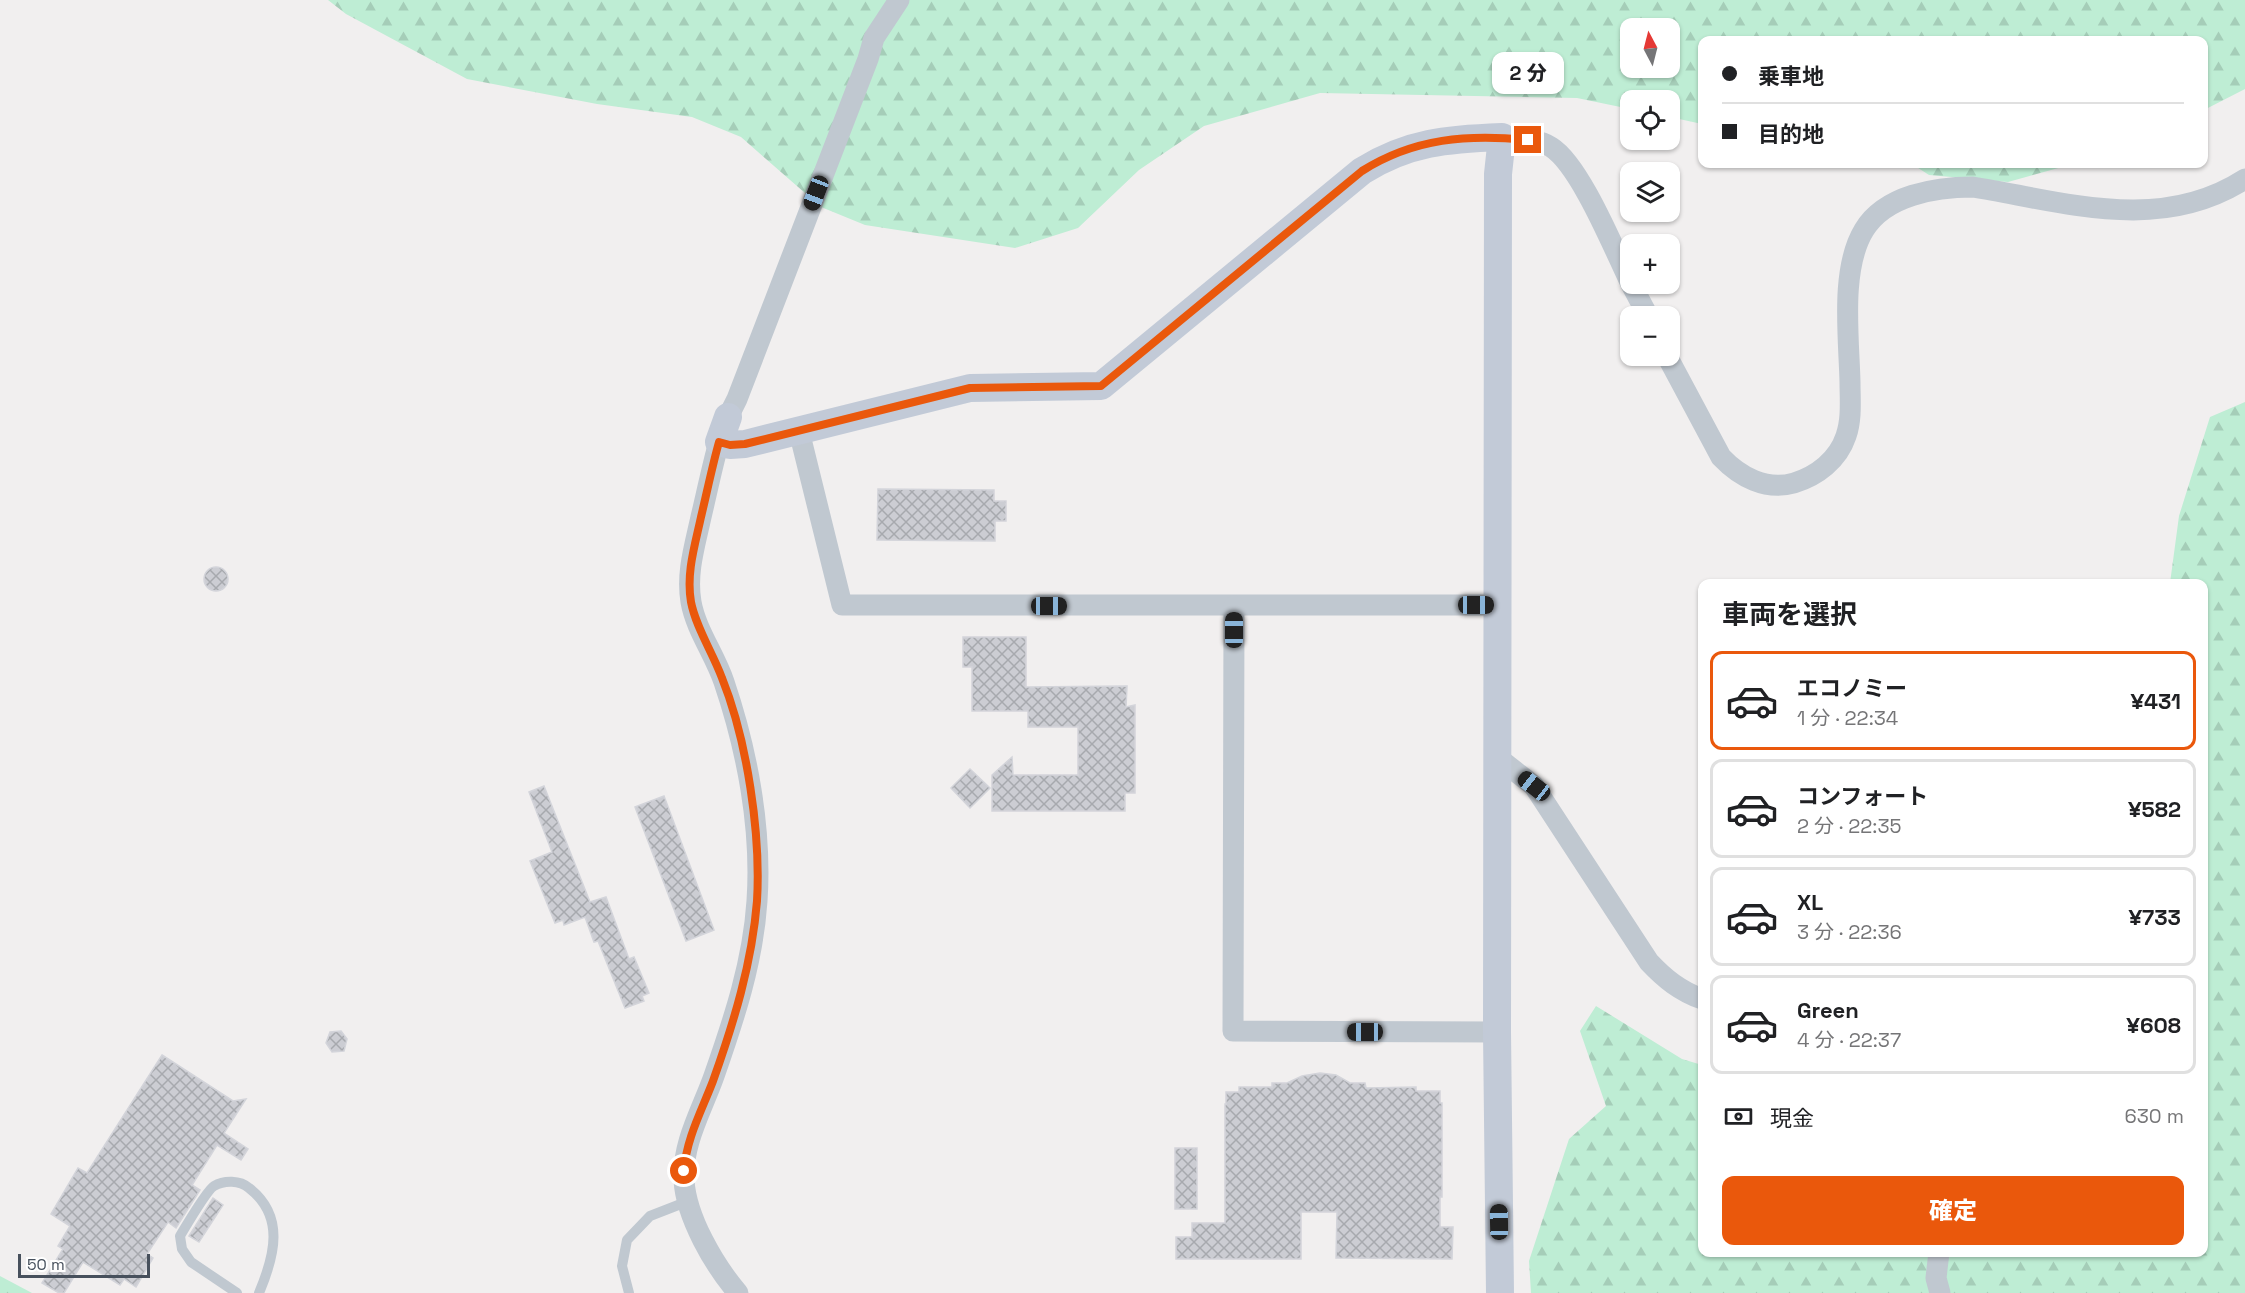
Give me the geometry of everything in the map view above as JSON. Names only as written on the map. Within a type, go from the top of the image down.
[{"type":"street","points":[[738,1293],[721,1273],[713,1259],[686,1202],[684,1171],[687,1146],[712,1083],[748,967],[757,901],[756,837],[741,739],[722,678],[691,603],[692,559],[723,429],[742,388],[874,38],[899,0]]},
{"type":"street","points":[[723,429],[730,445],[745,444],[970,388],[1101,386],[1362,171],[1407,148],[1427,143],[1502,137],[1541,142],[1552,147],[1563,157],[1579,179],[1620,261]]},
{"type":"street","points":[[1500,1293],[1497,1032],[1498,174],[1502,137]]},
{"type":"street","points":[[1672,366],[1721,457],[1730,467],[1754,481],[1765,483],[1791,484],[1804,480],[1829,463],[1846,438],[1851,412],[1848,305],[1853,260],[1864,230],[1882,211],[1913,195],[1961,186],[1973,186],[2108,210],[2151,210],[2194,203],[2245,179]]},
{"type":"street","points":[[799,431],[842,605],[1499,605]]},
{"type":"street","points":[[1234,606],[1233,1031],[1497,1032]]},
{"type":"street","points":[[1497,757],[1534,786],[1649,962],[1670,983],[1698,997]]},
{"type":"street","points":[[1938,1257],[1936,1278],[1940,1293]]},
{"type":"lane","points":[[237,1293],[191,1262],[182,1249],[180,1236],[213,1186],[228,1182],[244,1183],[262,1198],[272,1216],[270,1267],[259,1293]]},
{"type":"lane","points":[[629,1293],[622,1266],[627,1240],[650,1216],[686,1202]]},
{"type":"green space","points":[[328,0],[2245,0],[2245,89],[2208,108],[2208,36],[1698,36],[1698,123],[1680,119],[1680,90],[1620,90],[1620,107],[1577,98],[1320,93],[1204,126],[1139,170],[1078,228],[1015,248],[865,225],[821,207],[741,137],[692,117],[597,104],[467,79],[346,14]]},
{"type":"green space","points":[[1918,168],[2059,168],[2008,182],[1929,175]]},
{"type":"green space","points":[[2245,402],[2245,1293],[1531,1293],[1529,1261],[1569,1139],[1606,1106],[1580,1031],[1596,1006],[1682,1059],[1698,1064],[1698,1257],[2208,1257],[2208,579],[2171,579],[2179,516],[2210,417]]},
{"type":"green space","points":[[0,1276],[32,1293],[0,1293]]},
{"type":"building","points":[[878,489],[994,490],[994,501],[1006,501],[1006,521],[995,521],[995,541],[877,540]]},
{"type":"building","points":[[216,567],[224,571],[228,579],[224,587],[216,591],[208,587],[204,579],[208,571]]},
{"type":"building","points":[[963,637],[1026,637],[1026,687],[1127,686],[1126,707],[1135,705],[1135,793],[1125,793],[1125,811],[992,811],[992,775],[1012,757],[1013,775],[1078,775],[1078,727],[1028,727],[1028,711],[972,711],[972,667],[963,667]]},
{"type":"building","points":[[970,769],[990,788],[970,808],[951,788]]},
{"type":"building","points":[[544,786],[590,902],[606,897],[629,959],[634,957],[649,993],[642,996],[644,1001],[625,1008],[598,941],[594,942],[585,917],[564,925],[563,920],[555,923],[530,861],[552,852],[529,792]]},
{"type":"building","points":[[664,796],[714,930],[686,941],[635,807]]},
{"type":"building","points":[[341,1031],[347,1039],[344,1051],[332,1052],[326,1043],[330,1032]]},
{"type":"building","points":[[162,1055],[233,1101],[246,1099],[224,1133],[248,1149],[241,1160],[217,1145],[192,1185],[200,1190],[176,1228],[168,1222],[147,1254],[153,1258],[136,1287],[124,1279],[120,1285],[83,1262],[64,1293],[59,1293],[42,1283],[63,1249],[58,1246],[70,1226],[51,1214],[78,1168],[87,1173]]},
{"type":"building","points":[[1320,1073],[1336,1075],[1350,1083],[1365,1083],[1366,1088],[1416,1087],[1416,1091],[1440,1091],[1442,1197],[1440,1197],[1440,1227],[1453,1227],[1452,1259],[1336,1258],[1337,1212],[1301,1212],[1301,1259],[1176,1259],[1176,1237],[1192,1237],[1192,1223],[1225,1223],[1226,1092],[1239,1092],[1239,1087],[1272,1087],[1272,1083],[1287,1083],[1302,1076]]},
{"type":"building","points":[[1175,1148],[1197,1148],[1197,1209],[1175,1209]]},
{"type":"building","points":[[213,1198],[223,1205],[199,1242],[189,1236]]},
{"type":"route","points":[[684,1171],[687,1146],[712,1083],[740,998],[748,967],[757,901],[756,837],[741,739],[722,678],[691,603],[692,559],[719,442],[730,445],[745,444],[983,386],[1101,386],[1362,171],[1390,155],[1427,143],[1467,138],[1502,137],[1528,140]]}]
